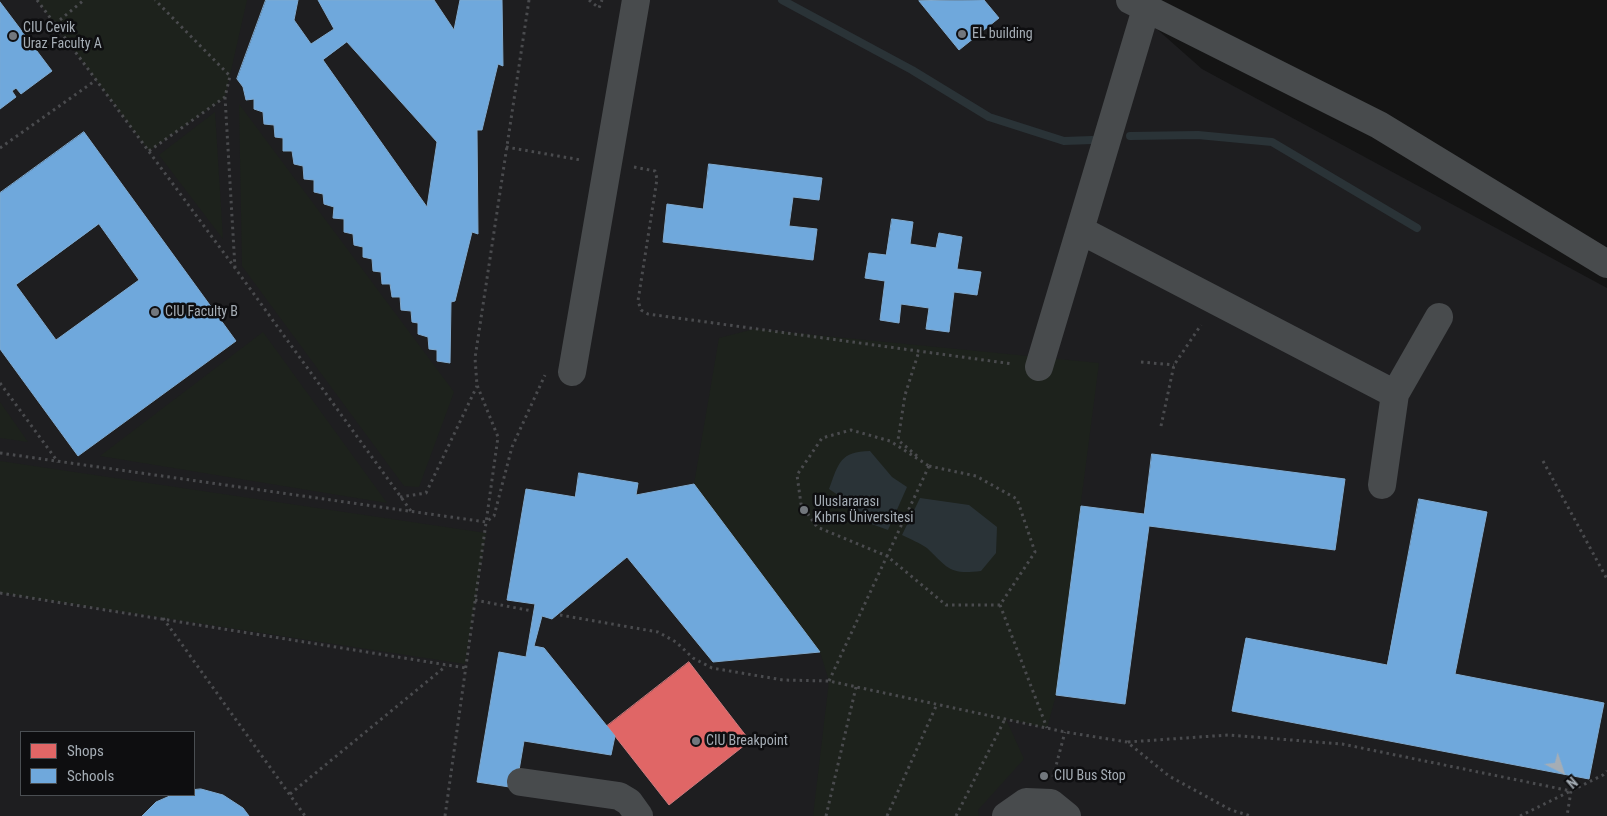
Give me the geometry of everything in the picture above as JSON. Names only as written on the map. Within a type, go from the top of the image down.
[{"type":"street","points":[[572,372],[636,0]]},
{"type":"street","points":[[1039,367],[1080,230],[1138,5],[1379,125],[1607,264]]},
{"type":"street","points":[[1080,230],[1395,394]]},
{"type":"street","points":[[1382,485],[1395,394],[1438,317]]},
{"type":"street","points":[[521,782],[619,796],[629,802],[640,816]]},
{"type":"street","points":[[1006,816],[1026,802],[1056,809]]},
{"type":"path","points":[[37,0],[236,268],[411,511]]},
{"type":"path","points":[[54,24],[84,0]]},
{"type":"path","points":[[155,0],[230,76],[226,97],[236,268]]},
{"type":"path","points":[[445,816],[498,437],[477,385],[475,358],[528,0]]},
{"type":"path","points":[[589,0],[599,8],[602,0]]},
{"type":"path","points":[[0,148],[96,80]]},
{"type":"path","points":[[149,151],[226,97]]},
{"type":"path","points":[[506,147],[655,171],[656,179],[638,301],[641,310],[648,314],[1039,367]]},
{"type":"path","points":[[1161,426],[1174,365],[1217,301]]},
{"type":"path","points":[[919,352],[905,395],[898,440],[929,466]]},
{"type":"path","points":[[1141,362],[1174,365]]},
{"type":"path","points":[[0,453],[486,522],[494,516],[512,448],[541,381],[545,375],[568,377],[572,372]]},
{"type":"path","points":[[0,383],[58,462]]},
{"type":"path","points":[[400,496],[426,493],[477,385]]},
{"type":"path","points":[[851,430],[890,441],[929,466],[976,476],[1017,499],[1035,552],[1000,605],[946,605],[888,556],[817,527],[801,504],[797,475],[822,438],[851,430]]},
{"type":"path","points":[[1544,461],[1607,579]]},
{"type":"path","points":[[829,681],[929,466]]},
{"type":"path","points":[[0,592],[466,668]]},
{"type":"path","points":[[475,600],[532,611]]},
{"type":"path","points":[[1000,605],[1048,728]]},
{"type":"path","points":[[560,615],[658,632],[676,642],[693,658],[712,668],[783,680],[829,681],[1065,732],[1127,742],[1228,735],[1342,744],[1571,790]]},
{"type":"path","points":[[163,618],[305,816]]},
{"type":"path","points":[[290,794],[447,666]]},
{"type":"path","points":[[826,816],[856,687]]},
{"type":"path","points":[[887,816],[937,704]]},
{"type":"path","points":[[956,816],[1006,719]]},
{"type":"path","points":[[1056,809],[1065,732]]},
{"type":"path","points":[[1127,742],[1169,776],[1231,810],[1250,816]]},
{"type":"path","points":[[1520,816],[1607,771]]},
{"type":"path","points":[[1567,816],[1571,790]]},
{"type":"shaded area","name":"Uluslararası Kıbrıs Üniversitesi","points":[[0,0],[1124,0],[1202,69],[1607,288],[1607,816],[0,816]]},
{"type":"shaded area","points":[[37,0],[247,0],[225,97],[149,151]]},
{"type":"shaded area","points":[[239,104],[454,392],[419,487],[404,486],[242,266]]},
{"type":"shaded area","points":[[215,112],[223,239],[159,155]]},
{"type":"shaded area","points":[[754,329],[1099,363],[1056,695],[1047,728],[1006,719],[1024,759],[978,810],[979,816],[813,816],[829,681],[820,652],[694,484],[719,338]]},
{"type":"shaded area","points":[[263,332],[387,503],[100,456]]},
{"type":"shaded area","points":[[0,402],[28,442],[0,438]]},
{"type":"shaded area","points":[[870,451],[892,477],[907,487],[888,530],[866,522],[847,501],[829,489],[838,465],[846,456]]},
{"type":"shaded area","points":[[0,461],[486,533],[465,664],[0,593]]},
{"type":"shaded area","points":[[920,498],[969,505],[997,527],[996,553],[981,571],[955,571],[940,561],[927,548],[902,535]]},
{"type":"building: Shops","points":[[689,662],[750,741],[669,805],[607,726]]},
{"type":"building: Schools","points":[[266,0],[298,0],[294,20],[311,44],[334,29],[318,0],[434,0],[454,30],[460,0],[502,0],[503,66],[498,64],[482,130],[477,130],[478,234],[472,232],[455,301],[451,302],[450,363],[437,361],[437,350],[429,349],[428,337],[418,334],[418,323],[412,322],[411,311],[401,310],[400,297],[392,297],[390,284],[382,284],[381,272],[373,271],[372,259],[363,257],[363,247],[354,245],[353,234],[344,232],[344,219],[333,218],[334,207],[324,204],[323,194],[314,192],[314,180],[304,179],[303,166],[294,164],[292,151],[283,151],[283,138],[275,137],[274,125],[264,124],[263,112],[254,109],[254,99],[246,100],[243,87],[237,79]],"holes":[[[347,42],[437,142],[427,207],[323,60]]]},
{"type":"building: Schools","name":"EL building","points":[[984,0],[999,18],[959,50],[919,1]]},
{"type":"building: Schools","name":"CIU Cevik Uraz Faculty A","points":[[0,2],[52,71],[21,94],[16,88],[12,91],[16,97],[0,109]]},
{"type":"building: Schools","name":"CIU Faculty B","points":[[84,132],[236,341],[78,456],[0,349],[0,193]],"holes":[[[99,224],[139,280],[56,340],[16,285]]]},
{"type":"building: Schools","points":[[709,164],[822,178],[819,200],[793,197],[789,226],[817,229],[813,260],[663,242],[667,204],[703,209]]},
{"type":"building: Schools","points":[[892,219],[913,222],[910,244],[936,248],[939,233],[962,237],[957,269],[981,272],[977,295],[954,292],[949,332],[926,329],[929,308],[901,304],[899,323],[880,320],[885,281],[865,278],[869,253],[886,255]]},
{"type":"building: Schools","points":[[1152,454],[1345,479],[1335,550],[1149,526],[1125,704],[1056,695],[1081,506],[1144,514]]},
{"type":"building: Schools","points":[[579,473],[638,483],[636,495],[694,484],[820,652],[713,662],[627,557],[552,619],[542,616],[534,646],[544,648],[615,736],[611,755],[524,741],[516,788],[477,782],[499,652],[526,657],[535,604],[507,600],[526,489],[575,497]]},
{"type":"building: Schools","points":[[1419,499],[1487,512],[1455,674],[1604,703],[1589,779],[1232,711],[1246,638],[1387,665]]},
{"type":"building: Schools","points":[[201,789],[223,795],[243,808],[249,816],[142,816],[156,802],[170,796],[195,796],[195,790]]},
{"type":"waterway","points":[[782,0],[912,70],[989,117],[1064,141],[1092,140]]},
{"type":"waterway","points":[[1130,136],[1198,135],[1272,142],[1417,228]]},
{"type":"place","name":"EL building","points":[[962,34]]},
{"type":"place","name":"CIU Cevik Uraz Faculty A","points":[[13,36]]},
{"type":"place","name":"CIU Faculty B","points":[[155,312]]},
{"type":"place","name":"Uluslararası Kıbrıs Üniversitesi","points":[[804,510]]},
{"type":"place","name":"CIU Breakpoint","points":[[696,741]]},
{"type":"place","name":"CIU Bus Stop","points":[[1044,776]]}]
